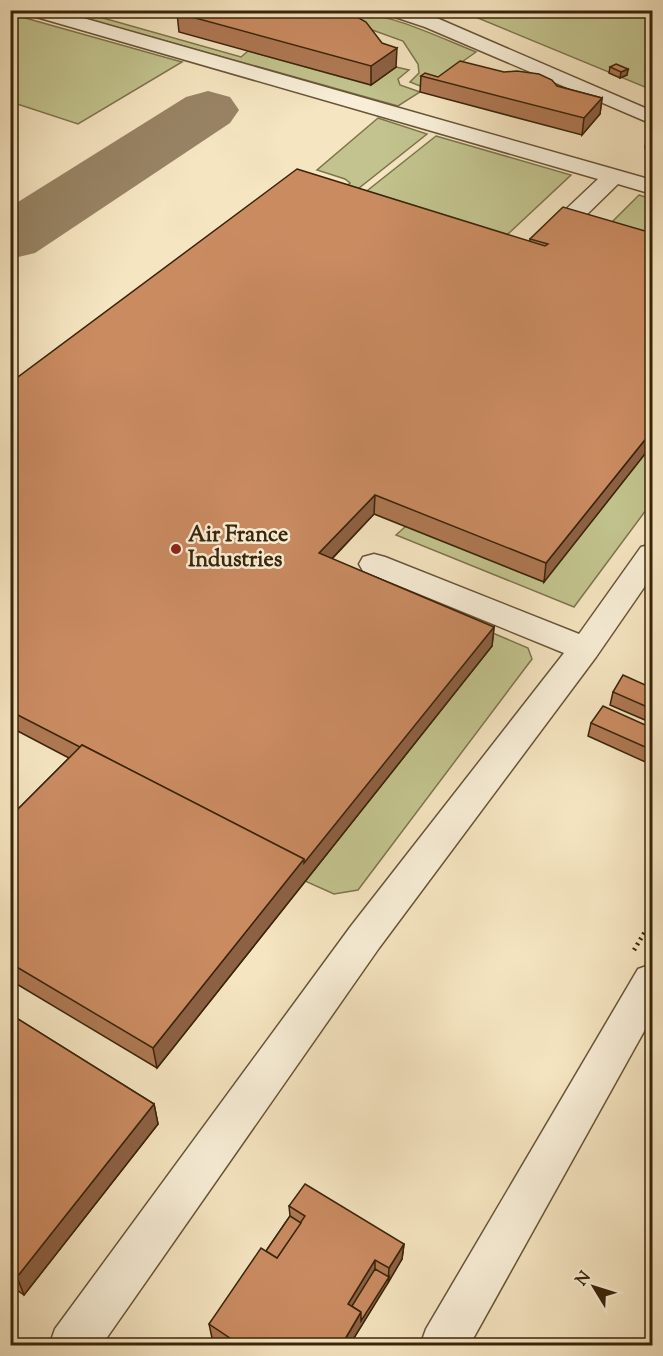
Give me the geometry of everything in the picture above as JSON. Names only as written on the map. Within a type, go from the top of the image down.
[{"type":"street","points":[[33,10],[652,187]]},
{"type":"street","points":[[393,10],[432,23],[652,118]]},
{"type":"street","points":[[569,219],[614,176]]},
{"type":"street","points":[[72,1346],[365,937],[585,649],[652,554]]},
{"type":"street","points":[[374,564],[585,649]]},
{"type":"street","points":[[443,1346],[652,981]]},
{"type":"green space","points":[[59,11],[105,11],[96,16],[241,57],[248,51],[370,85],[396,67],[409,70],[398,79],[400,85],[420,92],[398,106]]},
{"type":"green space","points":[[335,11],[372,14],[390,19],[476,52],[425,88],[410,82],[419,73],[418,64],[403,41],[364,27]]},
{"type":"green space","points":[[461,11],[652,11],[652,90]]},
{"type":"green space","points":[[11,14],[182,62],[78,124],[11,102]]},
{"type":"green space","points":[[378,118],[427,134],[349,196],[333,197],[350,183],[345,179],[317,170]]},
{"type":"green space","points":[[436,136],[571,175],[493,248],[358,198]]},
{"type":"green space","points":[[639,195],[652,199],[652,250],[600,234]]},
{"type":"green space","points":[[652,445],[652,502],[574,607],[396,535],[406,526],[544,582]]},
{"type":"green space","points":[[359,576],[528,648],[532,659],[358,890],[334,894],[305,881],[492,646]]},
{"type":"building","points":[[182,10],[345,10],[366,22],[382,43],[397,48],[371,66],[177,13]]},
{"type":"building","points":[[460,61],[504,72],[539,74],[552,80],[557,86],[602,98],[584,118],[421,76],[425,73],[438,77]]},
{"type":"building","points":[[616,64],[628,69],[621,72],[610,67]]},
{"type":"building","name":"Air France Industries","points":[[297,169],[545,246],[548,244],[530,239],[563,207],[652,233],[652,431],[546,563],[375,495],[319,553],[494,627],[304,863],[304,859],[82,745],[80,747],[10,711],[10,383]]},
{"type":"building","points":[[623,675],[652,688],[652,709],[613,692]]},
{"type":"building","points":[[603,706],[652,728],[652,750],[591,723]]},
{"type":"building","points":[[82,745],[304,859],[153,1048],[10,963],[10,817]]},
{"type":"building","points":[[10,1014],[154,1104],[17,1277],[10,1272]]},
{"type":"building","points":[[305,1184],[404,1244],[389,1268],[375,1260],[348,1304],[361,1312],[341,1346],[242,1346],[209,1324],[261,1248],[277,1258],[305,1216],[289,1206]]},
{"type":"building","points":[[290,1216],[301,1223],[277,1258],[266,1251]]},
{"type":"building","points":[[375,1269],[389,1277],[361,1321],[361,1312],[352,1306]]},
{"type":"taxiway","points":[[10,238],[208,110]]},
{"type":"place","name":"Air France Industries","points":[[176,549]]}]
